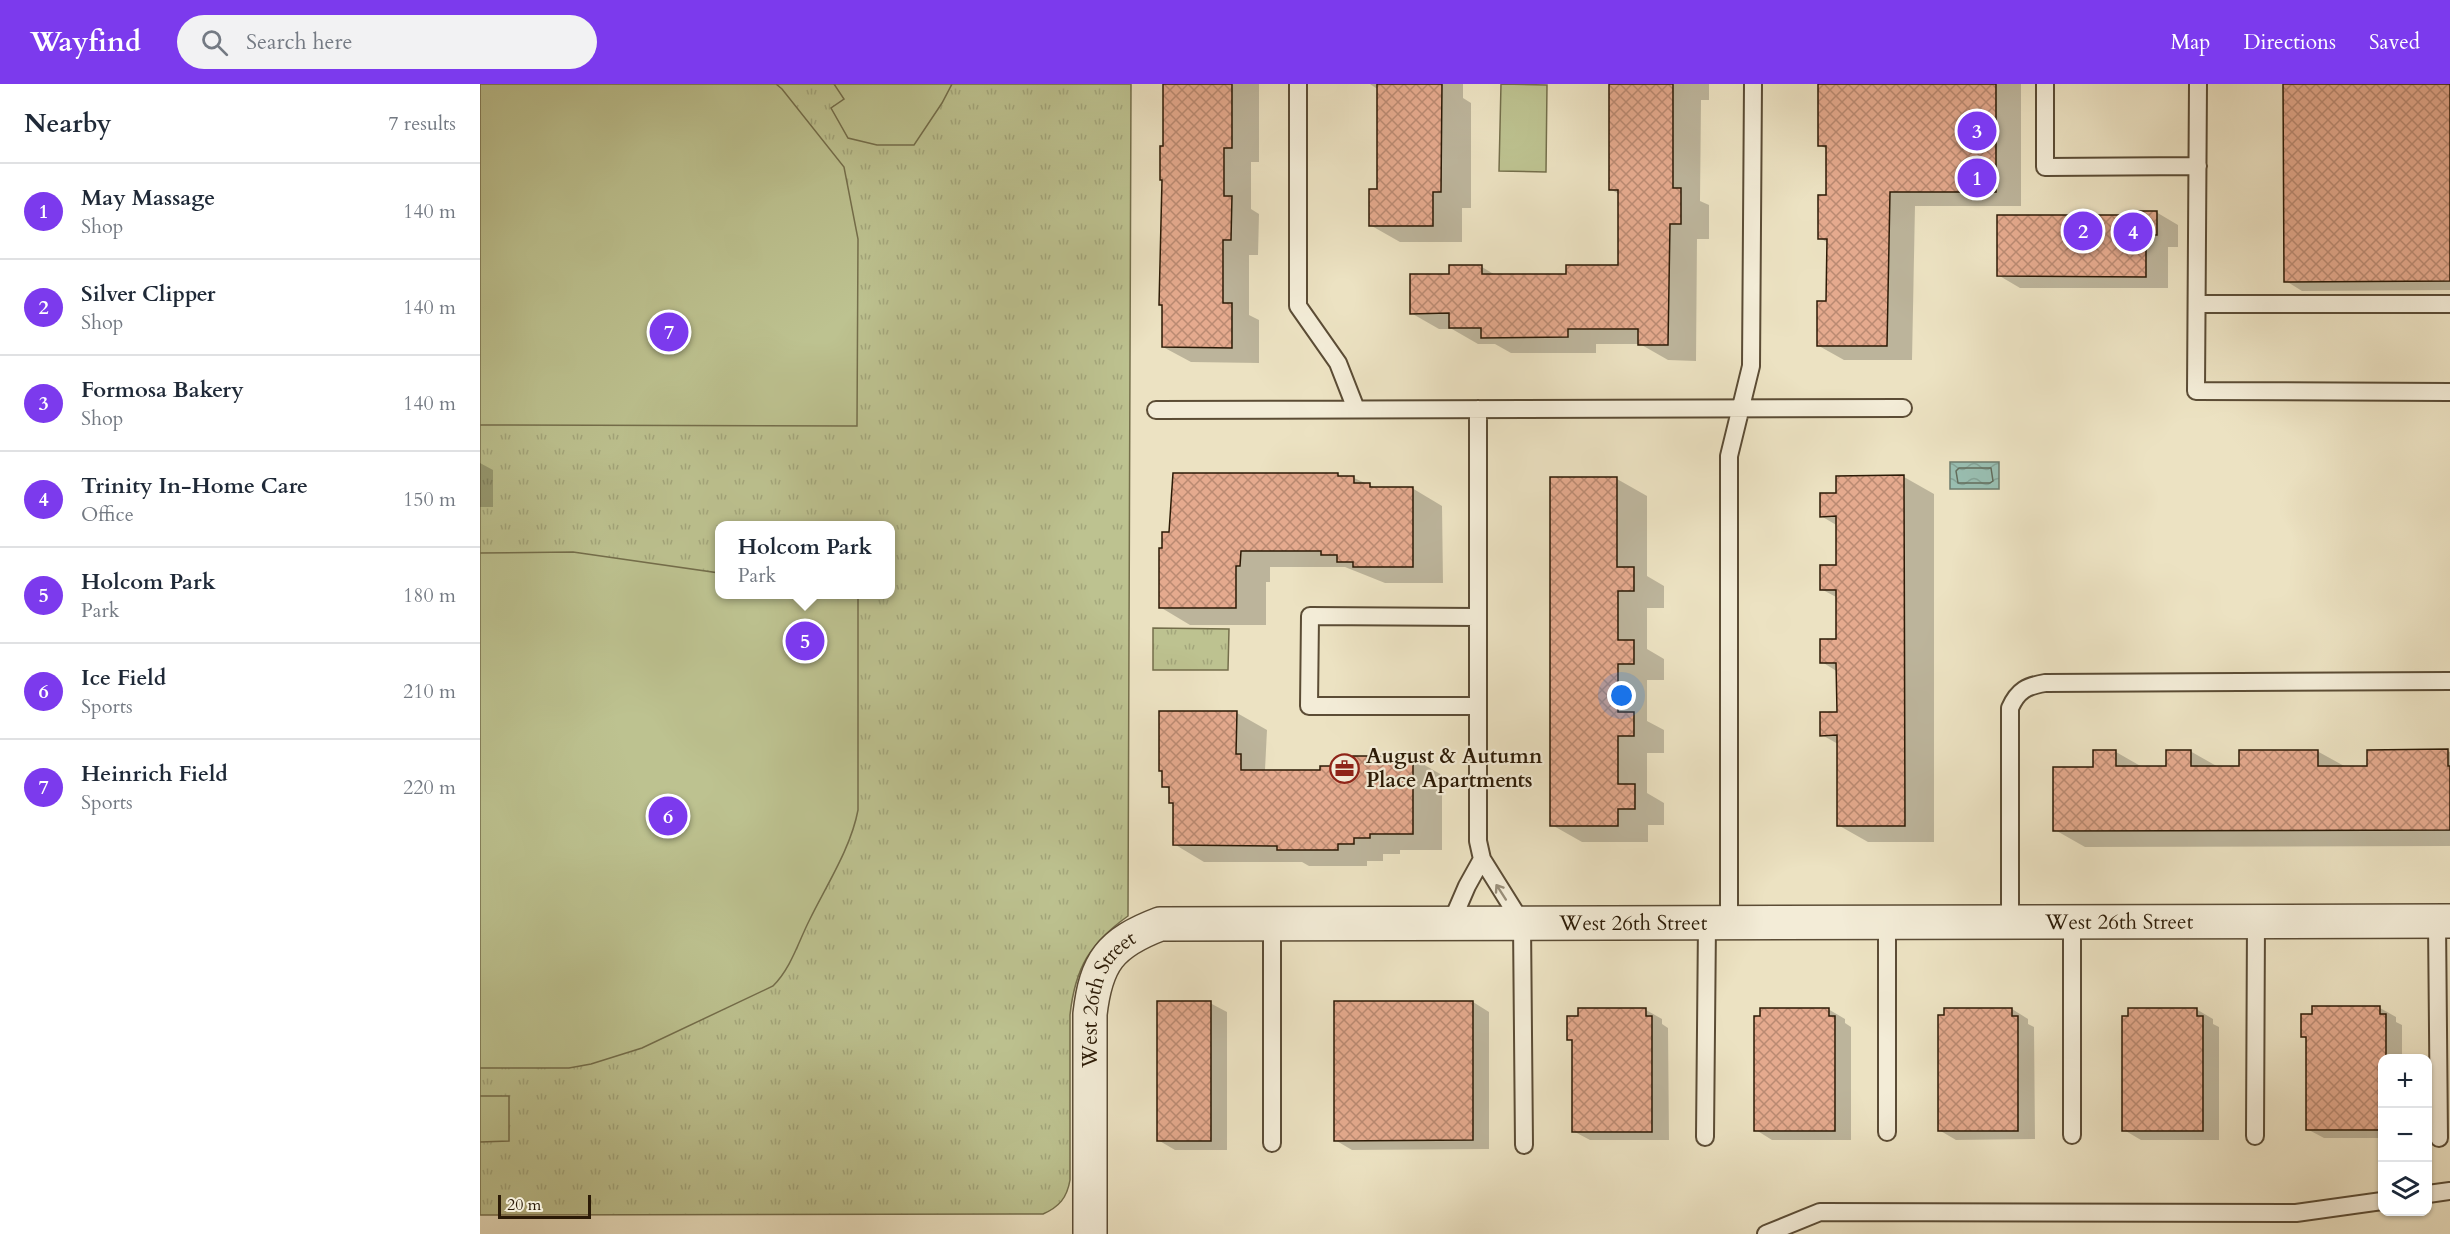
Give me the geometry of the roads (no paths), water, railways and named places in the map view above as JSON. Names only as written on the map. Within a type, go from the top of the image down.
[{"type":"street","name":"West 26th Street","points":[[1090,1234],[1090,1014],[1093,987],[1102,966],[1117,946],[1137,933],[1160,924],[2443,921]]},
{"type":"lane","points":[[1298,84],[1298,306],[1338,363],[1356,410]]},
{"type":"lane","points":[[1705,1137],[1718,923],[1729,456],[1751,366],[1753,84]]},
{"type":"lane","points":[[2045,84],[2045,167],[2198,166]]},
{"type":"lane","points":[[2198,84],[2196,391],[2450,392]]},
{"type":"lane","points":[[2197,304],[2450,304]]},
{"type":"lane","points":[[1156,410],[1903,408]]},
{"type":"lane","points":[[1478,410],[1478,841],[1482,859],[1522,923],[1524,1144]]},
{"type":"lane","points":[[1478,617],[1310,616],[1310,705],[1478,706]]},
{"type":"lane","points":[[2010,922],[2010,708],[2015,696],[2026,687],[2045,683],[2450,681]]},
{"type":"lane","points":[[1451,923],[1482,859]]},
{"type":"lane","points":[[2255,1136],[2256,921]]},
{"type":"lane","points":[[2439,1138],[2443,921]]},
{"type":"lane","points":[[1887,922],[1887,1132]]},
{"type":"lane","points":[[2072,922],[2072,1135]]},
{"type":"lane","points":[[1272,924],[1272,1143]]},
{"type":"lane","points":[[2432,1193],[2450,1191]]},
{"type":"lane","points":[[1766,1234],[1820,1212],[2296,1213],[2378,1202]]},
{"type":"water","points":[[1950,462],[1999,462],[1999,489],[1950,489]]},
{"type":"place","name":"Formosa Bakery","points":[[1977,131]]},
{"type":"place","name":"May Massage","points":[[1977,178]]},
{"type":"place","name":"Silver Clipper","points":[[2083,231]]},
{"type":"place","name":"Trinity In-Home Care","points":[[2133,232]]},
{"type":"place","name":"Heinrich Field","points":[[669,332]]},
{"type":"place","name":"Holcom Park","points":[[805,641]]},
{"type":"place","name":"August & Autumn Place Apartments","points":[[1345,768]]},
{"type":"place","name":"Ice Field","points":[[668,816]]}]
